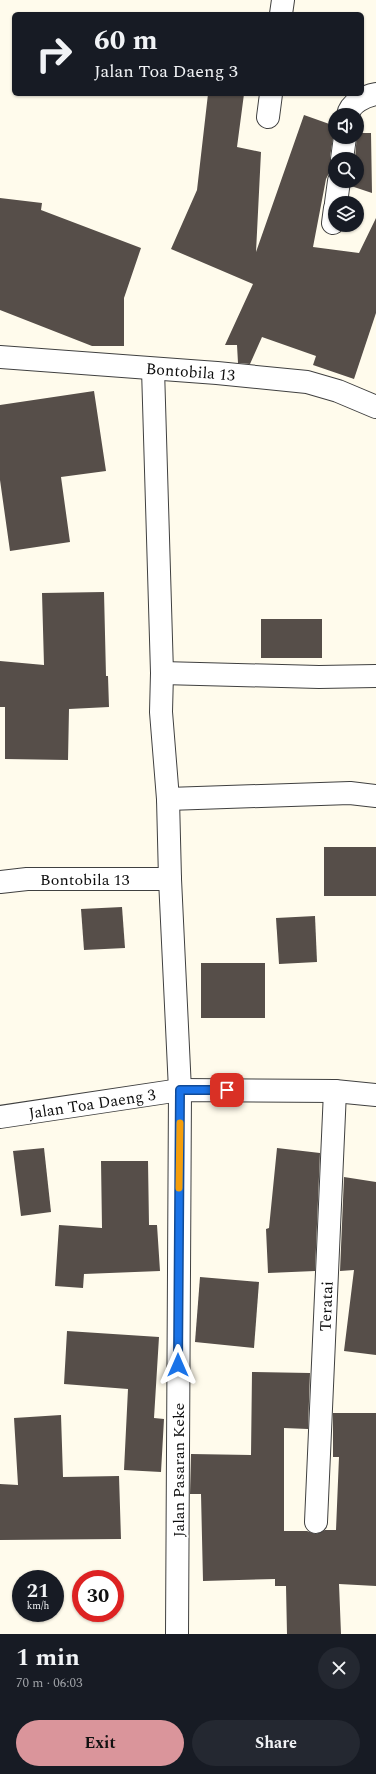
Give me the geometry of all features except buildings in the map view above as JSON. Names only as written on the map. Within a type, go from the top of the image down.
[{"type":"street","points":[[281,12],[283,0]]},
{"type":"street","points":[[351,108],[365,96],[376,94]]},
{"type":"street","points":[[268,117],[271,96]]},
{"type":"street","name":"Bontobila 13","points":[[0,357],[217,373],[307,382],[338,391],[376,408]]},
{"type":"street","name":"Jalan Pasaran Keke","points":[[153,369],[162,673],[161,712],[168,799],[170,879],[180,1090],[177,1634]]},
{"type":"street","points":[[162,673],[319,677],[376,676]]},
{"type":"street","points":[[168,799],[350,793],[376,796]]},
{"type":"street","name":"Bontobila 13","points":[[0,882],[27,880],[170,879]]},
{"type":"street","name":"Jalan Toa Daeng 3","points":[[0,1117],[180,1090],[335,1091],[376,1095]]},
{"type":"street","name":"Teratai","points":[[316,1522],[335,1091]]},
{"type":"slow traffic","points":[[179,1188],[180,1123]]},
{"type":"route","points":[[178,1365],[180,1090],[227,1090]]}]
